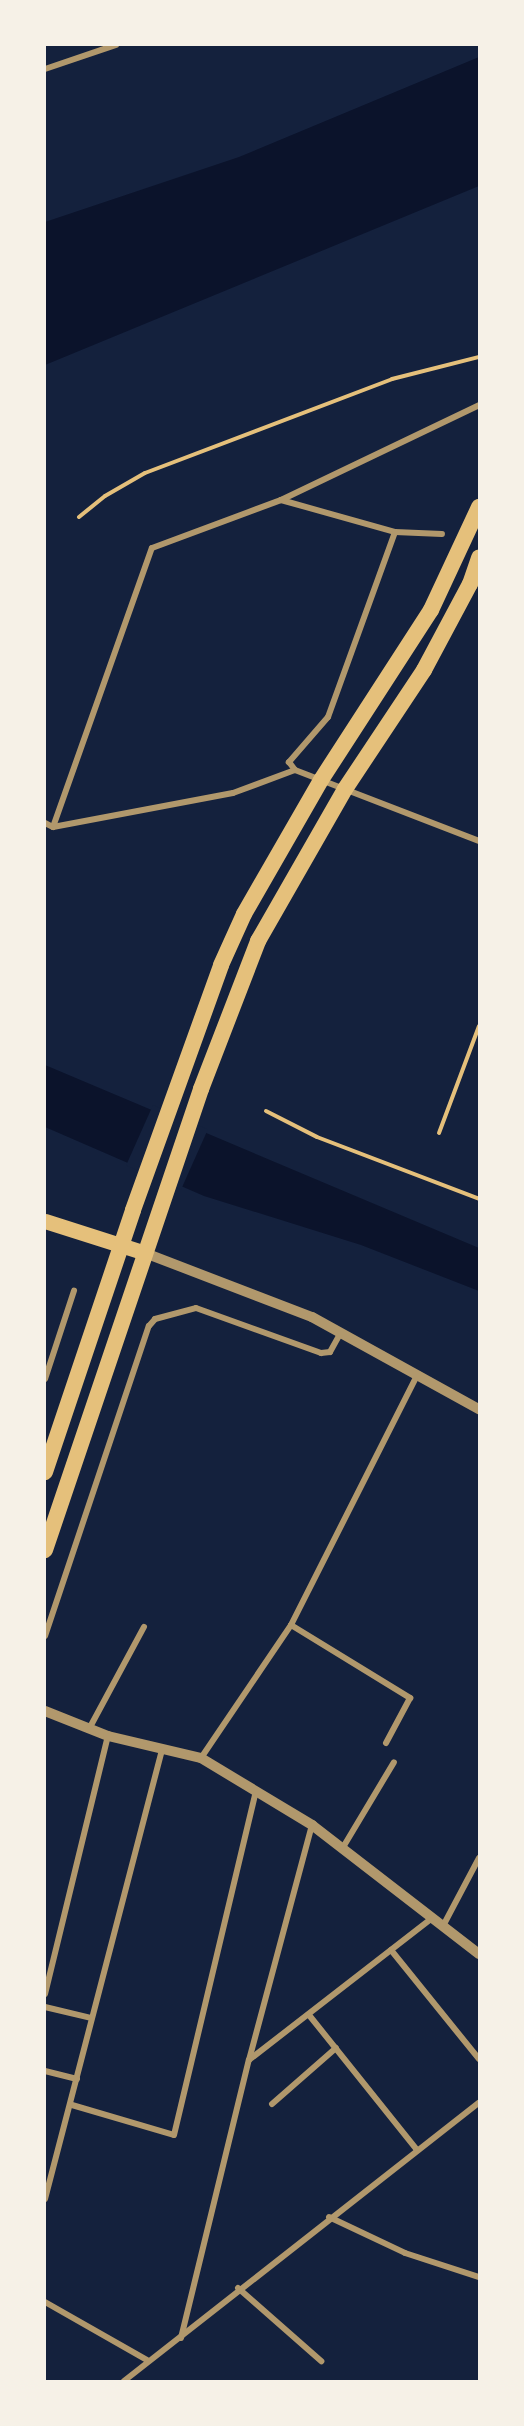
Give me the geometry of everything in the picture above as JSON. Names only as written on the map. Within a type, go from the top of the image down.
[{"type":"highway","points":[[45,1472],[133,1210],[244,914],[321,780],[431,610],[479,507]]},
{"type":"highway","points":[[45,1550],[201,1089],[258,941],[345,789],[424,670],[478,567]]},
{"type":"main road","points":[[45,1221],[145,1253]]},
{"type":"street","points":[[45,69],[116,45]]},
{"type":"street","points":[[53,827],[152,548],[281,500],[479,405]]},
{"type":"street","points":[[281,500],[395,532],[442,534]]},
{"type":"street","points":[[395,532],[328,717],[289,762],[295,770],[479,841]]},
{"type":"street","points":[[45,823],[53,827],[233,792],[295,770]]},
{"type":"street","points":[[145,1253],[342,1331],[417,1377],[479,1408]]},
{"type":"street","points":[[45,1379],[74,1291]]},
{"type":"street","points":[[45,1636],[149,1326],[155,1319],[195,1308],[321,1353],[330,1352],[342,1331]]},
{"type":"street","points":[[201,1758],[291,1625],[417,1377]]},
{"type":"street","points":[[291,1625],[410,1698],[386,1743]]},
{"type":"street","points":[[89,1729],[144,1627]]},
{"type":"street","points":[[45,1711],[108,1736],[162,1751],[201,1758],[312,1825],[479,1954]]},
{"type":"street","points":[[45,1994],[108,1736]]},
{"type":"street","points":[[45,2199],[48,2176],[72,2105],[91,2018],[162,1751]]},
{"type":"street","points":[[342,1849],[394,1762]]},
{"type":"street","points":[[72,2105],[174,2135],[256,1790]]},
{"type":"street","points":[[181,2338],[249,2060],[312,1825]]},
{"type":"street","points":[[443,1926],[479,1858]]},
{"type":"street","points":[[249,2060],[432,1918]]},
{"type":"street","points":[[391,1950],[479,2059]]},
{"type":"street","points":[[45,2007],[91,2018]]},
{"type":"street","points":[[309,2015],[417,2150]]},
{"type":"street","points":[[272,2104],[336,2048]]},
{"type":"street","points":[[45,2071],[77,2079]]},
{"type":"street","points":[[124,2381],[147,2360],[181,2338],[238,2288],[479,2103]]},
{"type":"street","points":[[329,2217],[405,2253],[479,2277]]},
{"type":"street","points":[[238,2288],[321,2361]]},
{"type":"street","points":[[45,2302],[147,2360]]},
{"type":"path","points":[[79,517],[105,496],[145,473],[392,379],[479,357]]},
{"type":"path","points":[[439,1133],[479,1026]]},
{"type":"path","points":[[266,1111],[317,1137],[479,1199]]},
{"type":"water","points":[[479,57],[479,186],[45,365],[45,222],[239,157]]},
{"type":"water","points":[[45,1065],[479,1248],[479,1291],[361,1245],[204,1196],[45,1127]]},
{"type":"pier","points":[[153,1105],[208,1129],[181,1190],[126,1165]]}]
